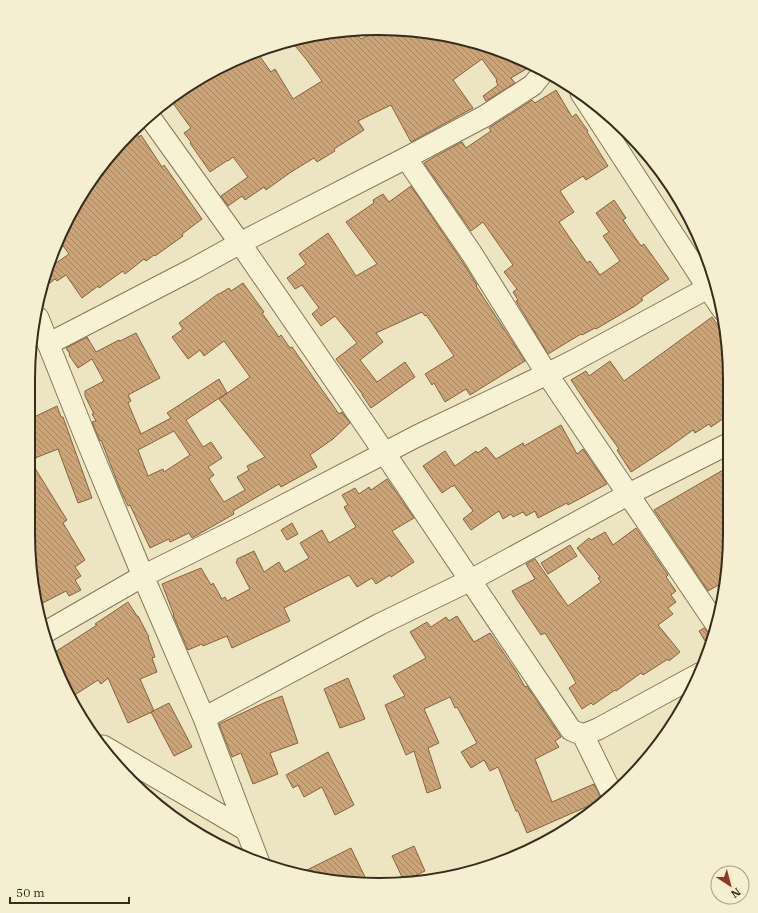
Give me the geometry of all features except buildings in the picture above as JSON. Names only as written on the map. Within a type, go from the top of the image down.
[{"type":"street","points":[[48,344],[486,116],[533,85],[541,75]]},
{"type":"street","points":[[592,109],[709,283]]},
{"type":"street","points":[[152,120],[240,243],[385,453],[471,580],[544,692],[571,730],[583,735],[610,789]]},
{"type":"street","points":[[406,158],[472,254],[548,374],[712,618]]},
{"type":"street","points":[[49,631],[143,576],[248,524],[417,436],[548,374],[710,287]]},
{"type":"street","points":[[40,323],[143,576],[204,718],[256,855]]},
{"type":"street","points":[[204,718],[380,624],[471,580],[629,494],[723,447]]},
{"type":"street","points":[[583,735],[598,729],[692,678]]},
{"type":"street","points":[[113,752],[246,830]]}]
